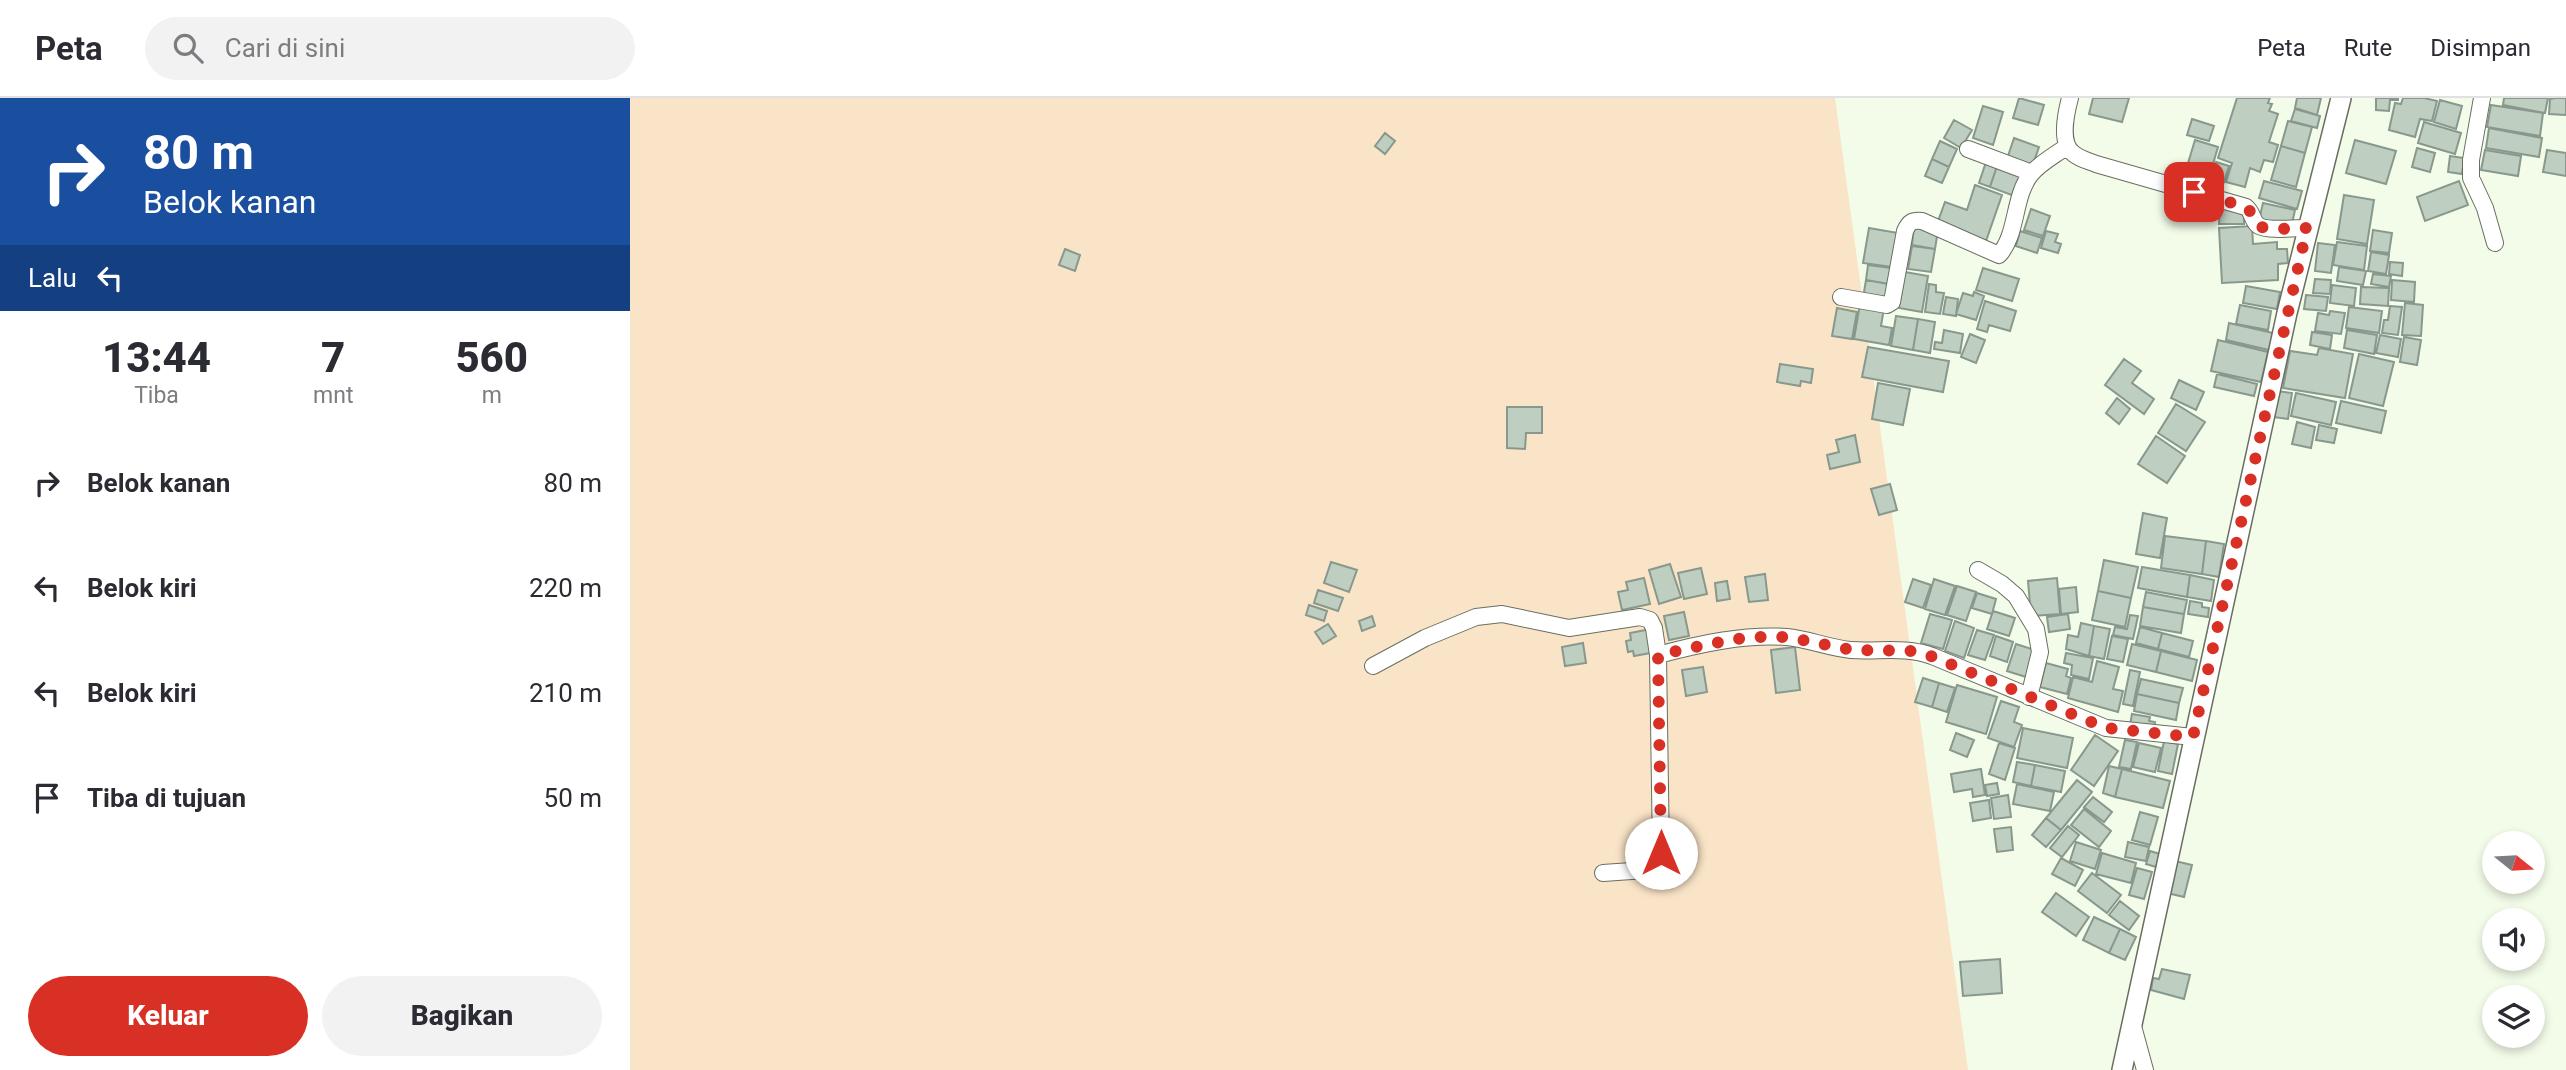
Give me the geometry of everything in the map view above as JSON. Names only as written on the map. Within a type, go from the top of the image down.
[{"type":"street","points":[[2070,98],[2066,112],[2066,147],[2073,154],[2096,164],[2246,207],[2251,211],[2255,222],[2263,228],[2307,228]]},
{"type":"street","points":[[2122,1070],[2193,737],[2307,228],[2341,98]]},
{"type":"street","points":[[2476,100],[2471,178],[2485,208],[2495,243]]},
{"type":"street","points":[[1841,297],[1887,305],[1892,302],[1905,231],[1908,224],[1914,220],[1922,221],[1999,255],[2012,227],[2024,186],[2032,173],[2066,147]]},
{"type":"street","points":[[1968,149],[2032,173]]},
{"type":"street","points":[[1978,570],[2003,584],[2016,596],[2036,629],[2040,652],[2029,697]]},
{"type":"street","points":[[1373,666],[1461,621],[1494,614],[1569,628],[1640,617],[1650,620],[1654,628],[1658,655],[1661,853],[1655,865],[1646,870],[1603,873]]},
{"type":"street","points":[[1658,655],[1734,639],[1762,637],[1787,637],[1852,650],[1912,651],[1931,656],[2106,728],[2193,737]]},
{"type":"street","points":[[2132,1023],[2145,1070]]},
{"type":"shaded area","points":[[630,98],[1835,98],[1968,1070],[630,1070]]},
{"type":"building","points":[[2019,98],[2044,105],[2038,125],[2013,118]]},
{"type":"building","points":[[2093,98],[2129,98],[2122,122],[2089,114]]},
{"type":"building","points":[[2237,98],[2270,98],[2268,103],[2272,104],[2269,111],[2278,114],[2269,142],[2278,145],[2273,162],[2264,160],[2260,172],[2250,168],[2245,187],[2226,182],[2232,163],[2218,158]]},
{"type":"building","points":[[2297,98],[2321,98],[2317,115],[2295,108]]},
{"type":"building","points":[[2376,98],[2398,100],[2390,100],[2389,111],[2376,110]]},
{"type":"building","points":[[2403,98],[2437,101],[2432,121],[2420,119],[2415,137],[2389,130],[2395,103],[2401,104]]},
{"type":"building","points":[[2504,98],[2548,98],[2545,113],[2503,105]]},
{"type":"building","points":[[2566,98],[2566,115],[2549,114],[2550,99]]},
{"type":"building","points":[[2440,100],[2462,106],[2456,129],[2434,122]]},
{"type":"building","points":[[2491,105],[2543,113],[2540,136],[2487,127]]},
{"type":"building","points":[[1983,106],[2003,112],[1993,145],[1973,138]]},
{"type":"building","points":[[2295,109],[2320,116],[2317,128],[2291,121]]},
{"type":"building","points":[[2192,119],[2214,126],[2209,141],[2187,135]]},
{"type":"building","points":[[1954,120],[1972,130],[1961,148],[1944,138]]},
{"type":"building","points":[[2288,121],[2312,127],[2305,153],[2281,146]]},
{"type":"building","points":[[2424,122],[2461,133],[2455,154],[2418,143]]},
{"type":"building","points":[[2489,128],[2542,138],[2539,157],[2486,148]]},
{"type":"building","points":[[1385,133],[1395,141],[1385,154],[1375,146]]},
{"type":"building","points":[[2014,138],[2039,147],[2031,170],[2006,162]]},
{"type":"building","points":[[2195,140],[2218,147],[2205,191],[2182,183]]},
{"type":"building","points":[[2355,140],[2396,151],[2386,184],[2346,173]]},
{"type":"building","points":[[1940,141],[1957,149],[1949,167],[1932,159]]},
{"type":"building","points":[[2281,146],[2305,153],[2296,187],[2271,180]]},
{"type":"building","points":[[2417,148],[2435,153],[2430,172],[2412,167]]},
{"type":"building","points":[[2485,150],[2521,156],[2518,176],[2481,170]]},
{"type":"building","points":[[2547,150],[2566,153],[2566,176],[2543,172]]},
{"type":"building","points":[[2450,156],[2464,158],[2462,174],[2448,172]]},
{"type":"building","points":[[1932,159],[1949,167],[1942,183],[1925,176]]},
{"type":"building","points":[[1987,159],[1998,163],[1990,187],[1979,183]]},
{"type":"building","points":[[2216,162],[2229,166],[2221,191],[2209,187]]},
{"type":"building","points":[[1998,163],[2025,173],[2017,197],[1990,187]]},
{"type":"building","points":[[2264,181],[2302,191],[2297,209],[2259,198]]},
{"type":"building","points":[[2459,181],[2468,205],[2425,221],[2417,197]]},
{"type":"building","points":[[1975,185],[2002,195],[1986,241],[1937,224],[1945,202],[1967,210]]},
{"type":"building","points":[[2344,195],[2374,200],[2367,244],[2337,239]]},
{"type":"building","points":[[2263,203],[2295,210],[2291,228],[2259,220]]},
{"type":"building","points":[[2031,209],[2050,216],[2043,236],[2024,230]]},
{"type":"building","points":[[2220,209],[2244,209],[2244,224],[2219,224]]},
{"type":"building","points":[[2252,226],[2253,244],[2277,242],[2277,249],[2287,249],[2288,263],[2278,264],[2278,280],[2222,283],[2219,228]]},
{"type":"building","points":[[1914,227],[1938,230],[1935,249],[1912,245]]},
{"type":"building","points":[[1869,228],[1898,233],[1892,267],[1863,263]]},
{"type":"building","points":[[2373,230],[2392,233],[2389,253],[2370,251]]},
{"type":"building","points":[[2020,231],[2042,238],[2037,253],[2016,246]]},
{"type":"building","points":[[2046,231],[2058,234],[2055,242],[2061,244],[2058,253],[2041,248]]},
{"type":"building","points":[[2337,242],[2367,246],[2364,270],[2333,265]]},
{"type":"building","points":[[2318,243],[2335,245],[2331,273],[2315,271]]},
{"type":"building","points":[[1912,246],[1935,249],[1931,272],[1908,269]]},
{"type":"building","points":[[1065,249],[1080,255],[1075,271],[1059,265]]},
{"type":"building","points":[[2371,252],[2389,255],[2386,274],[2368,271]]},
{"type":"building","points":[[2390,262],[2403,263],[2402,276],[2389,274]]},
{"type":"building","points":[[1868,265],[1891,268],[1889,284],[1866,280]]},
{"type":"building","points":[[2339,267],[2366,271],[2363,285],[2337,281]]},
{"type":"building","points":[[1983,268],[2019,279],[2012,301],[1976,290]]},
{"type":"building","points":[[1905,272],[1928,276],[1922,312],[1899,308]]},
{"type":"building","points":[[2373,274],[2391,276],[2389,287],[2371,284]]},
{"type":"building","points":[[2315,279],[2331,280],[2330,294],[2313,293]]},
{"type":"building","points":[[1866,280],[1889,284],[1886,302],[1863,298]]},
{"type":"building","points":[[2392,280],[2415,282],[2414,302],[2391,300]]},
{"type":"building","points":[[1929,284],[1936,285],[1936,292],[1944,293],[1940,314],[1925,312]]},
{"type":"building","points":[[2332,285],[2356,288],[2354,306],[2330,303]]},
{"type":"building","points":[[2246,286],[2280,292],[2277,309],[2243,303]]},
{"type":"building","points":[[2361,287],[2389,288],[2388,306],[2360,304]]},
{"type":"building","points":[[1974,292],[1984,296],[1976,320],[1956,314],[1963,293],[1973,296]]},
{"type":"building","points":[[2306,295],[2328,297],[2326,311],[2304,309]]},
{"type":"building","points":[[1946,297],[1958,299],[1956,316],[1943,314]]},
{"type":"building","points":[[1985,301],[2016,311],[2010,331],[1989,325],[1987,332],[1977,329]]},
{"type":"building","points":[[2405,303],[2423,305],[2421,336],[2402,335]]},
{"type":"building","points":[[1860,304],[1884,308],[1881,326],[1892,328],[1889,345],[1854,339]]},
{"type":"building","points":[[2240,305],[2271,311],[2268,330],[2236,324]]},
{"type":"building","points":[[2390,306],[2402,307],[2398,335],[2382,333]]},
{"type":"building","points":[[2349,307],[2382,311],[2379,333],[2346,328]]},
{"type":"building","points":[[1837,308],[1857,312],[1852,339],[1832,336]]},
{"type":"building","points":[[2330,311],[2345,313],[2341,334],[2315,331],[2318,313],[2329,315]]},
{"type":"building","points":[[1896,316],[1918,319],[1913,350],[1891,346]]},
{"type":"building","points":[[1918,319],[1935,322],[1930,353],[1913,350]]},
{"type":"building","points":[[2229,323],[2273,333],[2269,350],[2226,340]]},
{"type":"building","points":[[1944,330],[1963,334],[1960,353],[1934,349],[1935,342],[1942,343]]},
{"type":"building","points":[[2347,330],[2377,335],[2374,354],[2344,348]]},
{"type":"building","points":[[2312,332],[2332,335],[2330,349],[2310,345]]},
{"type":"building","points":[[1970,334],[1985,340],[1976,363],[1961,357]]},
{"type":"building","points":[[2380,335],[2401,339],[2398,357],[2376,353]]},
{"type":"building","points":[[2404,337],[2421,340],[2417,365],[2400,362]]},
{"type":"building","points":[[2218,340],[2268,352],[2261,382],[2211,371]]},
{"type":"building","points":[[1868,347],[1949,361],[1943,392],[1862,377]]},
{"type":"building","points":[[2319,348],[2353,354],[2345,398],[2283,388],[2290,351],[2317,355]]},
{"type":"building","points":[[2359,354],[2394,362],[2383,406],[2349,398]]},
{"type":"building","points":[[2124,359],[2141,371],[2132,383],[2154,399],[2144,414],[2105,385]]},
{"type":"building","points":[[1780,364],[1813,369],[1811,383],[1801,381],[1800,386],[1777,382]]},
{"type":"building","points":[[2217,374],[2257,384],[2254,396],[2214,387]]},
{"type":"building","points":[[2179,380],[2204,392],[2196,410],[2171,398]]},
{"type":"building","points":[[1878,383],[1910,389],[1903,425],[1872,419]]},
{"type":"building","points":[[2277,391],[2292,393],[2288,419],[2273,417]]},
{"type":"building","points":[[2296,393],[2336,402],[2331,425],[2291,416]]},
{"type":"building","points":[[2117,398],[2130,409],[2119,424],[2106,413]]},
{"type":"building","points":[[2341,401],[2386,411],[2381,433],[2336,423]]},
{"type":"building","points":[[2176,404],[2205,422],[2186,451],[2158,433]]},
{"type":"building","points":[[1507,407],[1542,407],[1542,433],[1526,433],[1525,449],[1507,448]]},
{"type":"building","points":[[2297,422],[2315,427],[2311,448],[2292,444]]},
{"type":"building","points":[[2319,425],[2337,429],[2334,443],[2316,440]]},
{"type":"building","points":[[1855,435],[1860,462],[1830,469],[1827,455],[1839,452],[1836,440]]},
{"type":"building","points":[[2156,436],[2185,456],[2167,483],[2138,464]]},
{"type":"building","points":[[1890,484],[1897,510],[1879,515],[1871,489]]},
{"type":"building","points":[[2143,513],[2167,518],[2160,558],[2136,554]]},
{"type":"building","points":[[2165,536],[2206,541],[2202,574],[2161,568]]},
{"type":"building","points":[[2206,541],[2224,544],[2219,577],[2202,574]]},
{"type":"building","points":[[2104,560],[2138,567],[2131,598],[2098,591]]},
{"type":"building","points":[[1331,562],[1357,570],[1349,592],[1324,583]]},
{"type":"building","points":[[1670,564],[1681,597],[1659,604],[1649,570]]},
{"type":"building","points":[[2142,567],[2190,575],[2187,597],[2138,588]]},
{"type":"building","points":[[1701,568],[1707,594],[1684,599],[1678,573]]},
{"type":"building","points":[[1765,574],[1768,600],[1749,602],[1745,577]]},
{"type":"building","points":[[2190,575],[2214,580],[2211,601],[2187,597]]},
{"type":"building","points":[[1644,578],[1650,604],[1622,610],[1618,592],[1628,590],[1626,582]]},
{"type":"building","points":[[2057,578],[2060,614],[2031,616],[2028,581]]},
{"type":"building","points":[[1913,579],[1931,585],[1923,608],[1905,602]]},
{"type":"building","points":[[1934,579],[1955,586],[1945,615],[1925,609]]},
{"type":"building","points":[[1727,581],[1730,599],[1717,601],[1715,583]]},
{"type":"building","points":[[1957,586],[1976,592],[1966,621],[1947,615]]},
{"type":"building","points":[[2076,587],[2078,612],[2061,614],[2059,589]]},
{"type":"building","points":[[1318,590],[1343,598],[1338,611],[1314,603]]},
{"type":"building","points":[[2098,591],[2131,598],[2125,627],[2092,620]]},
{"type":"building","points":[[2146,592],[2187,600],[2184,614],[2143,607]]},
{"type":"building","points":[[1977,593],[1996,599],[1992,614],[1972,608]]},
{"type":"building","points":[[2190,601],[2202,603],[2202,607],[2209,608],[2208,617],[2188,614]]},
{"type":"building","points":[[1309,605],[1327,611],[1324,621],[1306,615]]},
{"type":"building","points":[[2143,607],[2184,614],[2181,633],[2140,626]]},
{"type":"building","points":[[1993,611],[2015,618],[2009,636],[1987,629]]},
{"type":"building","points":[[1684,612],[1689,636],[1669,640],[1664,616]]},
{"type":"building","points":[[1930,614],[1952,620],[1943,649],[1921,643]]},
{"type":"building","points":[[2068,614],[2070,629],[2049,632],[2047,617]]},
{"type":"building","points":[[2130,615],[2138,616],[2133,639],[2113,635],[2115,627],[2127,629]]},
{"type":"building","points":[[1372,616],[1375,626],[1362,631],[1359,621]]},
{"type":"building","points":[[1955,621],[1974,628],[1964,658],[1945,651]]},
{"type":"building","points":[[2081,623],[2094,626],[2089,656],[2066,649],[2068,635],[2078,637]]},
{"type":"building","points":[[1328,624],[1336,636],[1323,644],[1315,632]]},
{"type":"building","points":[[2094,626],[2110,629],[2104,659],[2089,656]]},
{"type":"building","points":[[2140,627],[2162,633],[2158,649],[2136,643]]},
{"type":"building","points":[[1651,629],[1656,652],[1634,656],[1633,651],[1628,652],[1626,641],[1631,640],[1630,633]]},
{"type":"building","points":[[1977,630],[1994,635],[1985,660],[1968,655]]},
{"type":"building","points":[[2162,633],[2193,641],[2189,657],[2158,649]]},
{"type":"building","points":[[1996,636],[2013,642],[2007,662],[1990,656]]},
{"type":"building","points":[[2112,636],[2128,639],[2123,662],[2107,659]]},
{"type":"building","points":[[1583,643],[1586,663],[1565,666],[1562,647]]},
{"type":"building","points":[[2016,644],[2035,650],[2026,677],[2007,671]]},
{"type":"building","points":[[2132,644],[2161,651],[2156,672],[2127,665]]},
{"type":"building","points":[[1795,647],[1800,690],[1776,693],[1771,650]]},
{"type":"building","points":[[2161,651],[2197,660],[2192,681],[2156,672]]},
{"type":"building","points":[[2066,653],[2093,658],[2089,679],[2071,675],[2072,665],[2064,663]]},
{"type":"building","points":[[2097,661],[2119,667],[2113,689],[2123,691],[2118,712],[2068,698],[2073,677],[2092,682]]},
{"type":"building","points":[[2046,663],[2068,669],[2066,676],[2071,678],[2067,694],[2040,687]]},
{"type":"building","points":[[1703,667],[1707,692],[1686,696],[1682,670]]},
{"type":"building","points":[[2130,670],[2140,672],[2133,706],[2123,704]]},
{"type":"building","points":[[1923,678],[1939,683],[1932,707],[1915,702]]},
{"type":"building","points":[[2141,679],[2183,688],[2179,703],[2137,694]]},
{"type":"building","points":[[1939,683],[1955,688],[1947,712],[1932,707]]},
{"type":"building","points":[[1957,685],[1997,697],[1986,734],[1946,722]]},
{"type":"building","points":[[2137,694],[2179,703],[2176,720],[2134,711]]},
{"type":"building","points":[[2001,701],[2019,707],[2014,722],[2022,725],[2014,747],[1988,738]]},
{"type":"building","points":[[2132,714],[2150,717],[2149,721],[2155,722],[2154,729],[2130,725]]},
{"type":"building","points":[[2023,728],[2073,738],[2067,768],[2017,758]]},
{"type":"building","points":[[1956,733],[1974,740],[1967,757],[1950,750]]},
{"type":"building","points":[[2095,735],[2118,751],[2094,786],[2071,770]]},
{"type":"building","points":[[2125,740],[2137,742],[2131,769],[2119,767]]},
{"type":"building","points":[[2164,741],[2178,744],[2172,774],[2158,771]]},
{"type":"building","points":[[1999,743],[2015,748],[2005,780],[1989,774]]},
{"type":"building","points":[[2139,743],[2161,748],[2155,772],[2133,767]]},
{"type":"building","points":[[2017,762],[2035,765],[2031,786],[2013,782]]},
{"type":"building","points":[[2035,765],[2065,771],[2061,792],[2031,786]]},
{"type":"building","points":[[2109,766],[2122,769],[2115,797],[2103,793]]},
{"type":"building","points":[[1981,769],[1985,795],[1973,797],[1972,789],[1954,792],[1951,774]]},
{"type":"building","points":[[2122,769],[2170,781],[2163,808],[2115,797]]},
{"type":"building","points":[[2077,780],[2092,792],[2061,830],[2046,818]]},
{"type":"building","points":[[1997,783],[1999,794],[1987,796],[1985,785]]},
{"type":"building","points":[[2017,784],[2054,792],[2050,811],[2013,804]]},
{"type":"building","points":[[2008,795],[2011,817],[1994,819],[1991,798]]},
{"type":"building","points":[[2093,797],[2112,812],[2104,822],[2084,807]]},
{"type":"building","points":[[1989,800],[1991,818],[1973,821],[1970,803]]},
{"type":"building","points":[[2084,809],[2111,831],[2099,847],[2071,825]]},
{"type":"building","points":[[2140,812],[2158,817],[2150,845],[2132,840]]},
{"type":"building","points":[[2046,818],[2061,830],[2046,847],[2032,835]]},
{"type":"building","points":[[2068,826],[2079,835],[2062,857],[2050,848]]},
{"type":"building","points":[[2011,827],[2013,850],[1997,852],[1994,829]]},
{"type":"building","points":[[2076,842],[2101,850],[2095,869],[2070,861]]},
{"type":"building","points":[[2128,842],[2149,847],[2146,861],[2125,857]]},
{"type":"building","points":[[2150,851],[2160,854],[2156,867],[2146,864]]},
{"type":"building","points":[[2102,853],[2136,863],[2131,883],[2096,874]]},
{"type":"building","points":[[2061,858],[2083,870],[2075,886],[2052,874]]},
{"type":"building","points":[[2175,861],[2192,865],[2184,897],[2167,893]]},
{"type":"building","points":[[2137,868],[2152,872],[2144,899],[2129,895]]},
{"type":"building","points":[[2092,873],[2121,895],[2107,913],[2078,891]]},
{"type":"building","points":[[2056,893],[2089,917],[2076,936],[2042,912]]},
{"type":"building","points":[[2120,901],[2139,916],[2129,930],[2109,915]]},
{"type":"building","points":[[2094,917],[2120,929],[2109,953],[2083,940]]},
{"type":"building","points":[[2120,929],[2136,937],[2125,960],[2109,953]]},
{"type":"building","points":[[2000,959],[2002,993],[1963,996],[1960,962]]},
{"type":"building","points":[[2162,969],[2190,975],[2184,999],[2151,990],[2153,978],[2159,979]]},
{"type":"route","points":[[1661,853],[1658,655],[1682,649],[1734,639],[1787,637],[1852,650],[1923,652],[2106,728],[2193,737],[2307,228],[2263,228],[2255,222],[2251,211],[2246,207],[2194,192]]}]
